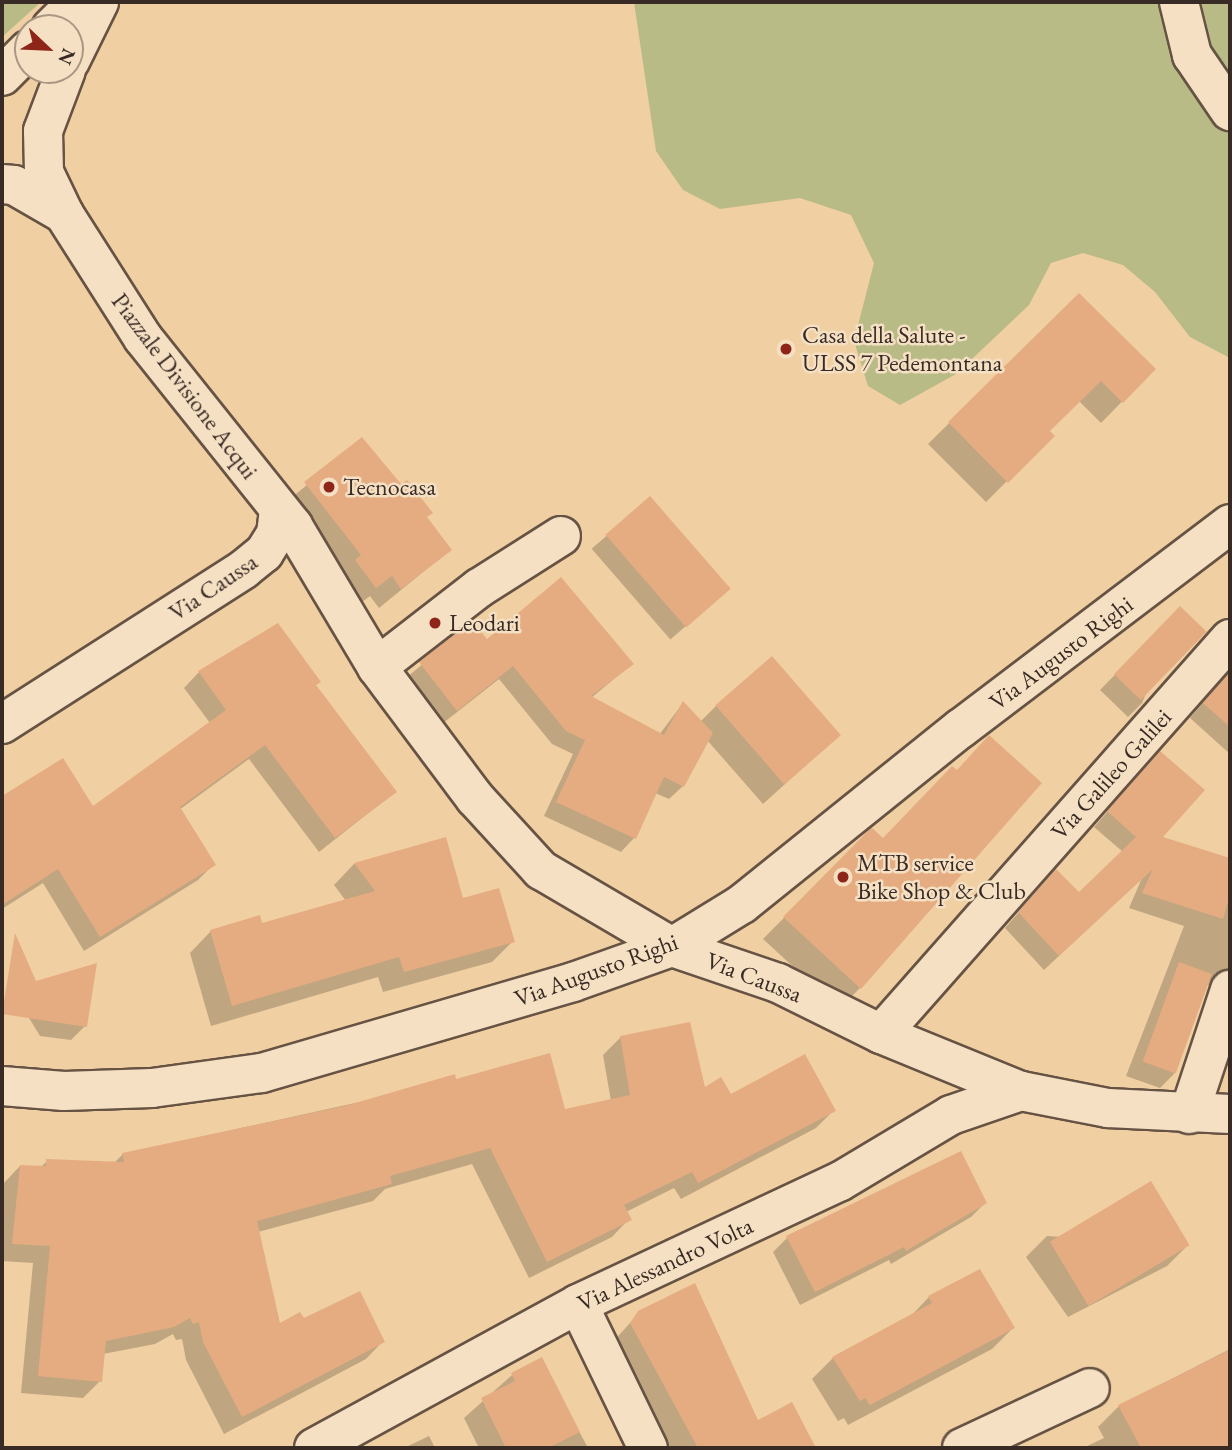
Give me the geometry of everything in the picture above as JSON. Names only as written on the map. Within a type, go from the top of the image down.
[{"type":"street","points":[[84,33],[99,2]]},
{"type":"street","points":[[1178,2],[1192,54],[1230,111]]},
{"type":"street","points":[[61,84],[43,131],[44,172],[64,214]]},
{"type":"street","name":"Piazzale Divisione Acqui","points":[[2,184],[14,186],[64,214],[143,338],[279,509]]},
{"type":"street","name":"Via Caussa","points":[[279,509],[377,667],[475,798],[541,870],[672,947],[778,983],[881,1034],[1021,1091],[1108,1108],[1230,1114]]},
{"type":"street","name":"Via Caussa","points":[[2,724],[244,569],[264,553],[276,534],[279,509]]},
{"type":"street","name":"Via Augusto Righi","points":[[2,1086],[64,1091],[152,1088],[262,1073],[573,982],[672,947],[742,904],[960,729],[1230,524]]},
{"type":"street","points":[[377,667],[479,589],[561,536]]},
{"type":"street","name":"Via Galileo Galilei","points":[[881,1034],[1230,639]]},
{"type":"street","points":[[1189,1114],[1230,990]]},
{"type":"street","name":"Via Alessandro Volta","points":[[314,1448],[578,1304],[839,1182],[950,1115],[1021,1091]]},
{"type":"street","points":[[578,1304],[648,1448]]},
{"type":"street","points":[[962,1448],[1090,1388]]},
{"type":"green space","points":[[2,2],[41,2],[28,14],[14,14],[14,26],[2,37]]},
{"type":"green space","points":[[634,2],[1162,2],[1180,55],[1230,135],[1230,358],[1190,337],[1155,292],[1123,265],[1083,253],[1051,263],[1029,305],[956,374],[900,405],[868,386],[854,341],[874,263],[851,215],[800,198],[720,209],[683,190],[656,151]]},
{"type":"green space","points":[[1176,2],[1230,2],[1230,80]]},
{"type":"building","points":[[1079,293],[1156,369],[1123,403],[1101,381],[1050,431],[1055,436],[1008,483],[948,422]]},
{"type":"building","points":[[362,437],[401,484],[407,480],[433,513],[427,517],[452,550],[401,589],[392,576],[376,588],[355,560],[361,555],[304,482]]},
{"type":"building","points":[[650,496],[731,589],[686,628],[605,535]]},
{"type":"building","points":[[561,577],[634,664],[591,696],[664,735],[683,701],[713,733],[684,787],[664,777],[636,839],[556,802],[585,740],[566,731],[513,666],[457,711],[419,662],[472,621],[487,639]]},
{"type":"building","points":[[1180,606],[1207,632],[1141,700],[1114,674]]},
{"type":"building","points":[[278,623],[321,682],[316,685],[397,792],[335,838],[265,745],[180,807],[216,865],[100,937],[58,869],[2,905],[2,796],[63,758],[93,806],[226,710],[198,671]]},
{"type":"building","points":[[772,656],[841,735],[784,784],[715,705]]},
{"type":"building","points":[[1230,672],[1230,727],[1203,703]]},
{"type":"building","points":[[989,735],[1042,783],[861,989],[783,917],[869,830],[872,828],[883,838],[952,766],[957,770]]},
{"type":"building","points":[[1160,751],[1205,790],[1163,837],[1230,858],[1230,895],[1223,919],[1142,893],[1153,869],[1059,956],[1018,912],[1056,869],[1079,892],[1136,837],[1107,811]]},
{"type":"building","points":[[446,837],[463,898],[499,888],[515,942],[404,972],[399,957],[232,1006],[210,930],[260,915],[262,923],[375,891],[354,863]]},
{"type":"building","points":[[15,933],[36,981],[97,963],[87,1027],[2,1014]]},
{"type":"building","points":[[1179,962],[1212,974],[1176,1074],[1143,1062]]},
{"type":"building","points":[[690,1022],[705,1087],[721,1077],[731,1094],[805,1054],[836,1111],[698,1183],[692,1172],[624,1205],[632,1220],[547,1262],[490,1148],[390,1176],[392,1184],[257,1221],[280,1323],[300,1312],[304,1318],[360,1291],[385,1342],[242,1417],[203,1342],[199,1322],[193,1324],[190,1318],[174,1327],[106,1341],[102,1382],[38,1376],[50,1246],[12,1244],[20,1165],[46,1166],[46,1159],[124,1162],[122,1153],[345,1106],[455,1074],[456,1079],[550,1053],[565,1109],[630,1095],[620,1036]]},
{"type":"building","points":[[961,1151],[987,1203],[906,1251],[904,1247],[815,1292],[786,1236]]},
{"type":"building","points":[[1151,1181],[1190,1245],[1088,1306],[1050,1242]]},
{"type":"building","points":[[980,1269],[1015,1328],[870,1405],[865,1398],[860,1401],[832,1357],[932,1303],[928,1296]]},
{"type":"building","points":[[695,1283],[758,1420],[792,1402],[816,1448],[698,1448],[630,1323],[638,1311]]},
{"type":"building","points":[[1230,1350],[1230,1448],[1141,1448],[1118,1405]]},
{"type":"building","points":[[542,1357],[580,1432],[548,1448],[506,1448],[481,1398],[515,1381],[511,1373]]},
{"type":"place","name":"Casa della Salute - ULSS 7 Pedemontana","points":[[786,349]]},
{"type":"place","name":"Tecnocasa","points":[[329,487]]},
{"type":"place","name":"Leodari","points":[[435,623]]},
{"type":"place","name":"MTB service Bike Shop & Club","points":[[843,877]]}]
